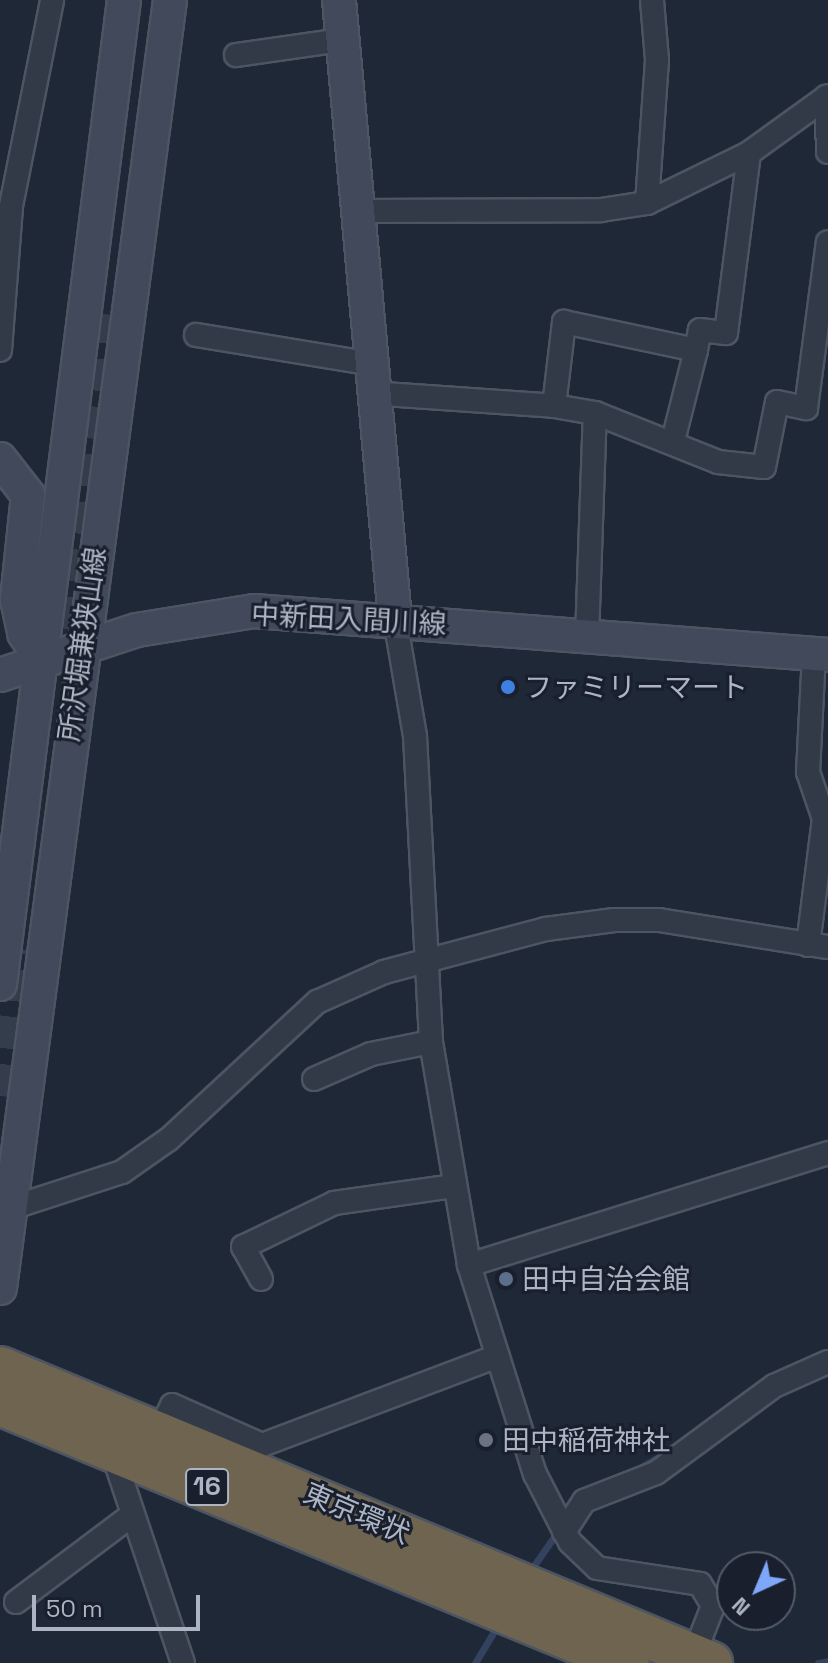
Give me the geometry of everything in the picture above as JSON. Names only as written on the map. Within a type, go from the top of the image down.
[{"type":"highway","name":"東京環状","points":[[0,1368],[698,1661]]},
{"type":"highway","name":"東京環状","points":[[0,1404],[111,1447],[628,1663]]},
{"type":"main road","name":"所沢堀兼狭山線","points":[[0,984],[124,0]]},
{"type":"main road","points":[[141,0],[105,314],[151,0]]},
{"type":"main road","name":"所沢堀兼狭山線","points":[[0,1288],[81,648],[170,0]]},
{"type":"main road","points":[[339,0],[353,211],[395,619]]},
{"type":"main road","points":[[2,460],[45,467],[66,454]]},
{"type":"main road","points":[[2,460],[28,495],[17,599],[24,633],[43,661]]},
{"type":"main road","name":"中新田入間川線","points":[[0,675],[137,630],[254,611],[395,619],[587,638],[821,655]]},
{"type":"street","points":[[0,350],[6,205],[52,0]]},
{"type":"street","points":[[647,203],[657,60],[652,0]]},
{"type":"street","points":[[236,55],[342,40]]},
{"type":"street","points":[[353,211],[601,210],[647,203],[749,153],[827,97]]},
{"type":"street","points":[[827,97],[828,152]]},
{"type":"street","points":[[673,441],[700,330],[726,333],[749,153]]},
{"type":"street","points":[[196,335],[369,378],[595,413],[673,441],[718,462],[764,467],[777,402],[806,408],[828,242]]},
{"type":"street","points":[[554,406],[564,322],[696,350]]},
{"type":"street","points":[[587,638],[595,413]]},
{"type":"street","points":[[395,619],[415,736],[431,1042],[453,1186],[469,1265],[535,1474],[564,1532],[597,1568],[700,1584],[713,1606],[698,1661]]},
{"type":"street","points":[[11,1208],[122,1172],[169,1139],[317,1002],[384,972],[429,963],[546,929],[614,920],[659,920],[818,946],[824,819],[808,772],[821,655]]},
{"type":"street","points":[[314,1079],[371,1054],[431,1042]]},
{"type":"street","points":[[469,1265],[828,1153]]},
{"type":"street","points":[[261,1279],[243,1247],[321,1209],[453,1186]]},
{"type":"street","points":[[158,1433],[172,1405],[262,1445],[498,1356]]},
{"type":"street","points":[[564,1532],[584,1501],[656,1473],[774,1386],[828,1362]]},
{"type":"street","points":[[111,1447],[183,1663]]},
{"type":"street","points":[[16,1602],[133,1514]]},
{"type":"waterway","points":[[636,1470],[667,1452]]},
{"type":"waterway","points":[[535,1564],[553,1538]]},
{"type":"waterway","points":[[475,1663],[493,1633]]},
{"type":"waterway","points":[[818,1663],[828,1661]]},
{"type":"tunnel","points":[[65,677],[110,315]]},
{"type":"tunnel","points":[[0,1096],[19,949]]},
{"type":"place","name":"ファミリーマート","points":[[508,687]]},
{"type":"place","name":"田中自治会館","points":[[506,1279]]},
{"type":"place","name":"田中稲荷神社","points":[[486,1440]]}]
